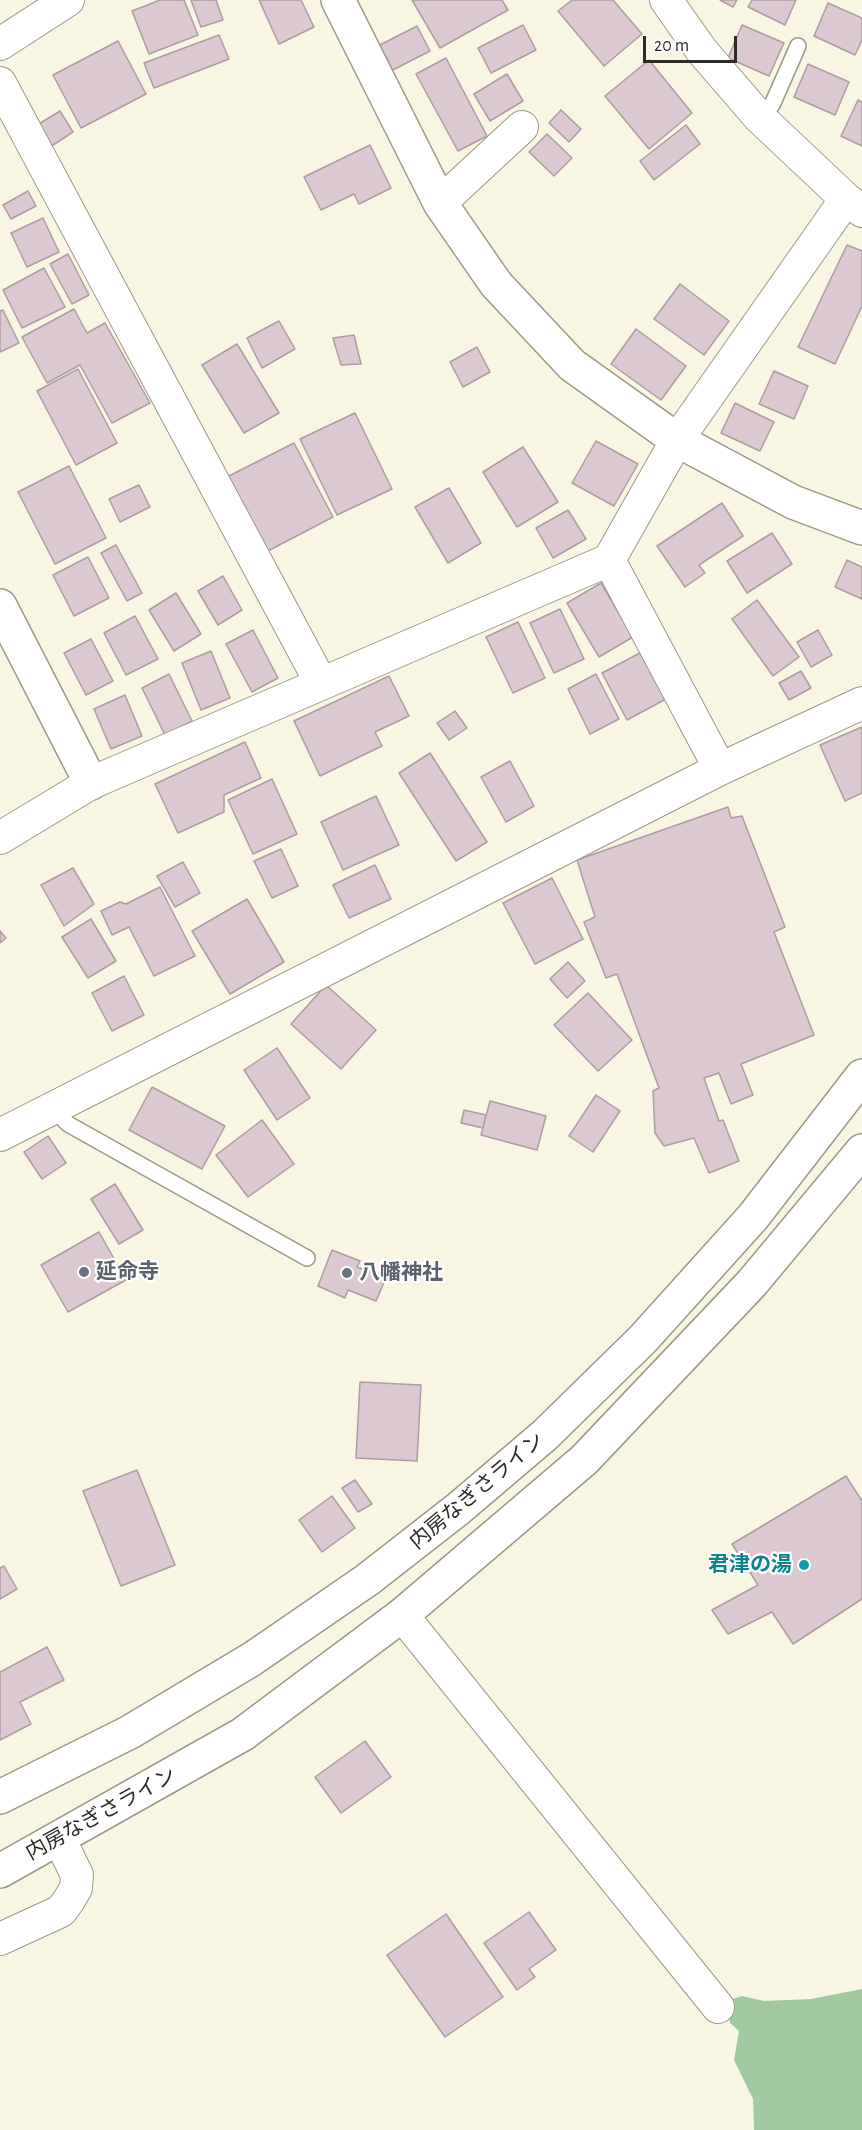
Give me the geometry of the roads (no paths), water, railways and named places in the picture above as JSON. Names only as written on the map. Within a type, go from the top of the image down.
[{"type":"main road","points":[[338,0],[440,203],[496,284],[572,365],[677,440],[793,502],[862,528]]},
{"type":"main road","points":[[0,606],[91,783]]},
{"type":"main road","name":"内房なぎさライン","points":[[0,1797],[130,1732],[252,1659],[368,1580],[458,1509],[545,1435],[643,1338],[753,1217],[862,1076]]},
{"type":"main road","name":"内房なぎさライン","points":[[0,1871],[243,1734],[402,1615],[584,1460],[752,1283],[862,1151]]},
{"type":"street","points":[[0,44],[68,0]]},
{"type":"street","points":[[0,838],[91,783],[609,560],[677,440],[854,205],[759,117],[702,51],[666,0]]},
{"type":"street","points":[[0,83],[321,683]]},
{"type":"street","points":[[440,203],[522,127]]},
{"type":"street","points":[[609,560],[720,769]]},
{"type":"street","points":[[0,1135],[720,769],[862,704]]},
{"type":"street","points":[[402,1615],[718,2007]]},
{"type":"street","points":[[0,1939],[61,1911],[69,1900],[75,1888],[77,1875],[59,1838]]},
{"type":"lane","points":[[759,117],[772,105],[798,46]]},
{"type":"lane","points":[[52,1108],[68,1124],[307,1258]]},
{"type":"place","name":"延命寺","points":[[84,1272]]},
{"type":"place","name":"八幡神社","points":[[347,1273]]},
{"type":"place","name":"君津の湯","points":[[804,1565]]}]
